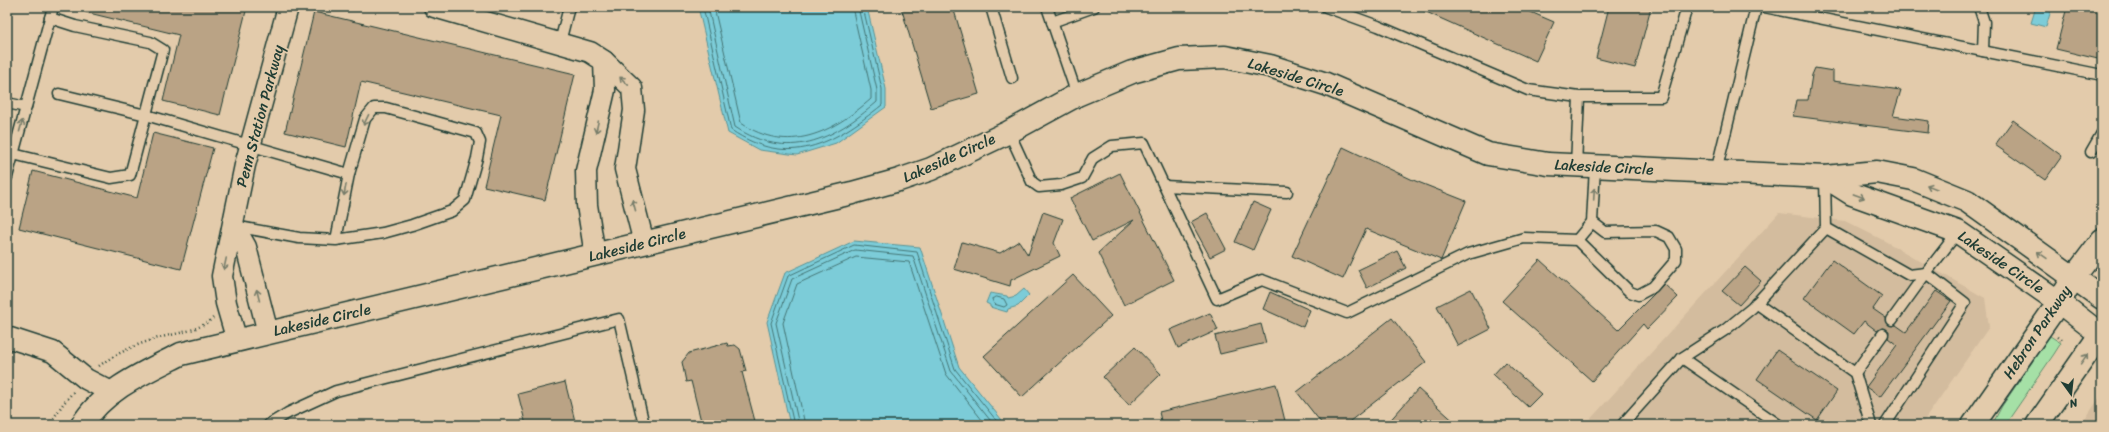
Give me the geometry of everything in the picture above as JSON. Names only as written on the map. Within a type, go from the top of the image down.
[{"type":"street","name":"Penn Station Parkway","points":[[237,341],[226,303],[222,276],[234,226],[245,165],[288,7]]},
{"type":"street","points":[[434,7],[560,42],[590,52],[604,61],[632,88],[634,110],[625,169],[644,243]]},
{"type":"street","name":"Lakeside Circle","points":[[82,425],[90,411],[133,378],[181,354],[595,255],[899,180],[931,169],[1009,132],[1077,95],[1132,72],[1179,59],[1225,57],[1270,66],[1326,84],[1488,154],[1548,164],[1825,177],[1877,172],[1913,179],[1967,202],[2102,298]]},
{"type":"street","points":[[595,255],[587,205],[586,171],[606,90],[604,61]]},
{"type":"street","name":"Lakeside Circle","points":[[1825,177],[1852,194],[1958,232],[2059,302],[2101,334]]},
{"type":"street","points":[[234,226],[246,247],[268,333]]},
{"type":"street","name":"Hebron Parkway","points":[[1973,425],[2059,302],[2074,277],[2102,240]]},
{"type":"street","points":[[2037,425],[2101,334]]},
{"type":"street","points":[[7,337],[53,352],[86,379],[113,393]]},
{"type":"lane","points":[[7,177],[53,7]]},
{"type":"lane","points":[[560,42],[570,7]]},
{"type":"lane","points":[[992,7],[1012,78]]},
{"type":"lane","points":[[1047,7],[1077,95]]},
{"type":"lane","points":[[1052,22],[1094,7]]},
{"type":"lane","points":[[1326,7],[1378,26],[1528,90],[1579,97],[1661,97],[1687,7]]},
{"type":"lane","points":[[1716,172],[1756,7]]},
{"type":"lane","points":[[1764,7],[2102,75]]},
{"type":"lane","points":[[1979,7],[1984,22],[1983,51]]},
{"type":"lane","points":[[13,154],[111,178],[130,175],[163,50],[150,42],[75,26],[50,18]]},
{"type":"lane","points":[[59,94],[146,115],[349,174]]},
{"type":"lane","points":[[1009,132],[1032,182],[1039,187],[1061,185],[1082,178],[1093,158],[1112,146],[1144,143],[1217,299],[1262,280],[1347,313],[1468,254],[1524,238],[1577,240],[1630,292],[1638,295],[1653,287],[1676,260],[1676,249],[1668,237],[1656,231],[1605,232],[1592,222],[1579,97]]},
{"type":"lane","points":[[7,103],[26,107]]},
{"type":"lane","points":[[234,226],[299,238],[336,240],[360,238],[412,225],[452,211],[465,200],[480,142],[476,133],[411,114],[386,108],[374,108],[365,119],[349,174],[336,240]]},
{"type":"lane","points":[[2091,152],[2102,133]]},
{"type":"lane","points":[[1628,423],[1682,358],[1725,330],[1756,303],[1826,228],[1825,177]]},
{"type":"lane","points":[[1164,186],[1287,192]]},
{"type":"lane","points":[[1577,240],[1592,222]]},
{"type":"lane","points":[[1826,228],[1909,275],[1926,273],[1966,303],[1885,425]]},
{"type":"lane","points":[[1892,320],[1958,232]]},
{"type":"lane","points":[[1756,303],[1855,373],[1871,425]]},
{"type":"lane","points":[[268,425],[288,413],[336,391],[619,320],[644,425]]},
{"type":"lane","points":[[1855,373],[1883,334]]},
{"type":"lane","points":[[1682,358],[1779,425]]},
{"type":"shaded area","points":[[1779,213],[1845,221],[1883,240],[1985,298],[1989,327],[1921,425],[1585,425]]},
{"type":"shaded area","points":[[2102,394],[2102,425],[2081,425]]},
{"type":"green space","points":[[2050,336],[2061,343],[2054,354],[2005,425],[1992,425],[2002,406]]},
{"type":"water","points":[[698,7],[867,7],[886,89],[886,107],[836,143],[797,155],[759,150],[728,133]]},
{"type":"water","points":[[2036,7],[2052,7],[2046,27],[2031,23]]},
{"type":"water","points":[[854,241],[920,247],[959,367],[1006,425],[790,425],[767,322],[785,273]]},
{"type":"water","points":[[1024,289],[1029,295],[1018,306],[1008,309],[1007,312],[990,307],[990,305],[986,303],[990,293],[1007,296],[1008,298],[1016,296]]},
{"type":"building","points":[[85,7],[247,7],[220,115],[163,101],[179,35],[85,12]]},
{"type":"building","points":[[901,7],[953,7],[979,94],[931,108]]},
{"type":"building","points":[[1415,7],[1519,7],[1554,22],[1536,61]]},
{"type":"building","points":[[1609,7],[1651,7],[1635,68],[1596,58]]},
{"type":"building","points":[[2067,7],[2102,7],[2102,60],[2056,49]]},
{"type":"building","points":[[314,12],[575,74],[545,200],[484,186],[501,115],[361,82],[346,147],[285,132]]},
{"type":"building","points":[[1815,68],[1833,71],[1833,81],[1901,90],[1893,116],[1929,121],[1928,133],[1793,116],[1796,100],[1808,100],[1812,75]]},
{"type":"building","points":[[2013,120],[2062,156],[2045,180],[1995,145]]},
{"type":"building","points":[[153,133],[213,148],[181,269],[19,228],[33,171],[137,198]]},
{"type":"building","points":[[1343,147],[1413,180],[1466,201],[1441,260],[1366,229],[1343,279],[1292,256]]},
{"type":"building","points":[[1120,173],[1174,280],[1124,305],[1098,253],[1134,220],[1092,241],[1070,198]]},
{"type":"building","points":[[1253,202],[1271,210],[1253,250],[1235,242]]},
{"type":"building","points":[[1043,212],[1063,219],[1054,243],[1060,256],[1011,280],[1010,286],[954,269],[962,242],[1000,253],[1019,241],[1028,255]]},
{"type":"building","points":[[1207,213],[1226,249],[1210,257],[1191,222]]},
{"type":"building","points":[[1397,251],[1406,268],[1367,288],[1358,270]]},
{"type":"building","points":[[1540,260],[1618,330],[1664,284],[1678,297],[1647,329],[1643,324],[1592,381],[1502,301]]},
{"type":"building","points":[[1832,260],[1882,296],[1873,309],[1886,318],[1889,325],[1896,325],[1906,332],[1936,291],[1951,301],[1880,397],[1866,387],[1897,345],[1888,338],[1889,331],[1883,328],[1877,331],[1864,321],[1854,334],[1804,298]]},
{"type":"building","points":[[1745,267],[1761,281],[1739,305],[1722,291]]},
{"type":"building","points":[[1073,275],[1111,316],[1022,397],[984,356]]},
{"type":"building","points":[[1471,289],[1491,329],[1458,346],[1437,306]]},
{"type":"building","points":[[1270,292],[1310,310],[1303,327],[1263,309]]},
{"type":"building","points":[[1210,313],[1218,330],[1178,348],[1170,330]]},
{"type":"building","points":[[1392,318],[1426,362],[1345,425],[1323,425],[1297,392]]},
{"type":"building","points":[[1261,324],[1266,343],[1220,354],[1215,336]]},
{"type":"building","points":[[727,343],[728,346],[735,345],[740,349],[746,371],[742,372],[756,425],[702,425],[691,381],[686,382],[682,362],[689,353]]},
{"type":"building","points":[[1135,347],[1161,374],[1129,405],[1103,377]]},
{"type":"building","points":[[1777,350],[1837,391],[1817,420],[1757,379]]},
{"type":"building","points":[[1505,362],[1541,394],[1528,407],[1493,375]]},
{"type":"building","points":[[565,382],[576,425],[526,425],[518,394]]},
{"type":"building","points":[[1276,384],[1286,425],[1162,425],[1159,412]]},
{"type":"building","points":[[1418,389],[1458,425],[1386,425]]}]
